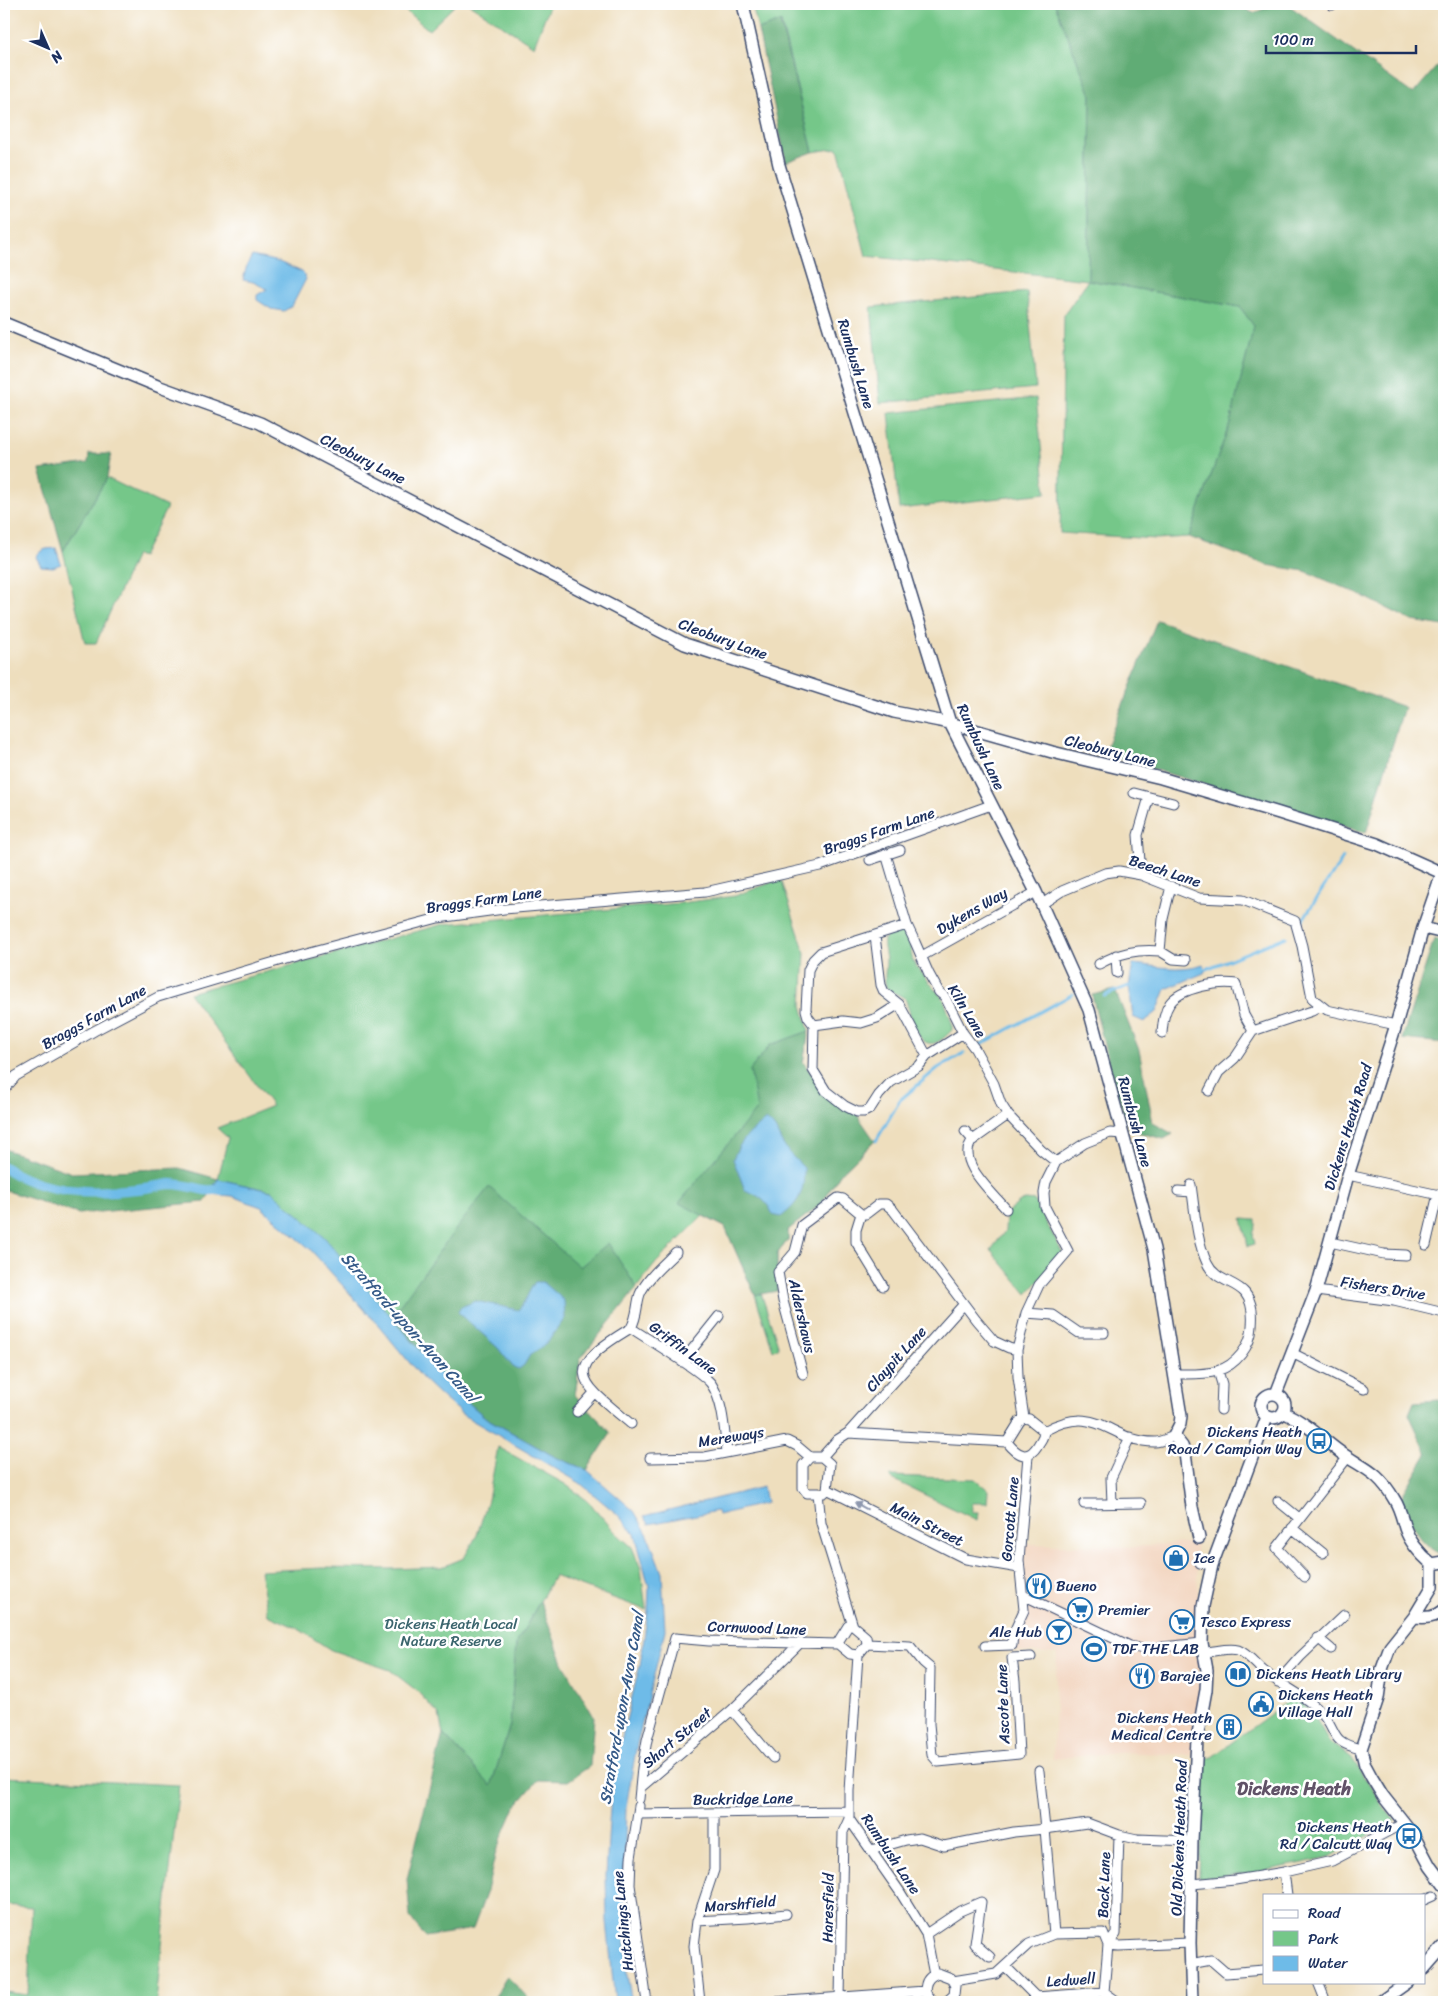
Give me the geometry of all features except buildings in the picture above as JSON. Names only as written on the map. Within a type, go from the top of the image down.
[{"type":"street","name":"Rumbush Lane","points":[[743,4],[779,165],[950,723],[1042,904],[1089,1010],[1154,1249],[1181,1416],[1178,1431],[1174,1436]]},
{"type":"street","name":"Cleobury Lane","points":[[4,323],[160,386],[260,423],[685,644],[894,712],[950,723],[1052,752],[1161,778],[1279,813],[1377,844],[1443,870]]},
{"type":"street","points":[[1134,793],[1173,804]]},
{"type":"street","points":[[1141,875],[1138,835],[1149,797]]},
{"type":"street","name":"Braggs Farm Lane","points":[[4,1090],[16,1076],[158,997],[295,956],[438,918],[504,909],[705,892],[820,866],[991,805]]},
{"type":"street","points":[[870,860],[900,850]]},
{"type":"street","name":"Kiln Lane","points":[[886,854],[907,925],[929,974],[945,997],[963,1033],[975,1049],[1008,1115],[1041,1150],[1056,1162]]},
{"type":"street","name":"Dickens Heath Road","points":[[1276,1394],[1316,1291],[1348,1175],[1396,1024],[1423,928],[1443,870]]},
{"type":"street","name":"Beech Lane","points":[[1042,904],[1062,892],[1105,873],[1119,871],[1141,875],[1199,898],[1243,900],[1295,921],[1299,931],[1312,998],[1321,1006]]},
{"type":"street","points":[[1160,950],[1163,919],[1170,886]]},
{"type":"street","name":"Dykens Way","points":[[922,956],[1036,892]]},
{"type":"street","points":[[907,925],[821,952],[812,960],[808,970],[806,1010],[808,1017],[814,1025],[813,1070],[826,1091],[845,1106],[857,1112],[864,1112],[870,1109],[891,1082],[919,1066],[927,1056],[963,1033]]},
{"type":"street","points":[[1423,928],[1444,933]]},
{"type":"street","points":[[875,936],[881,986],[884,992],[899,1004],[927,1056]]},
{"type":"street","points":[[1099,964],[1116,955],[1142,949],[1160,950],[1173,959],[1186,960]]},
{"type":"street","points":[[1116,955],[1117,973]]},
{"type":"street","points":[[1162,1033],[1164,1014],[1171,1002],[1186,992],[1228,983],[1236,984],[1244,1016],[1253,1031]]},
{"type":"street","points":[[814,1025],[843,1021],[861,1023],[877,1018],[899,1004]]},
{"type":"street","points":[[1209,1091],[1219,1072],[1235,1058],[1253,1031],[1312,1011],[1321,1006],[1327,1010],[1396,1024]]},
{"type":"street","points":[[1006,1209],[968,1161],[966,1152],[968,1144],[1008,1115]]},
{"type":"street","points":[[965,1131],[973,1140]]},
{"type":"street","points":[[1024,1418],[1018,1377],[1017,1350],[1026,1313],[1039,1285],[1071,1245],[1045,1207],[1044,1193],[1046,1182],[1056,1162],[1085,1143],[1110,1133],[1122,1134]]},
{"type":"street","points":[[1348,1175],[1441,1195],[1434,1206],[1426,1245]]},
{"type":"street","points":[[1175,1374],[1218,1371],[1237,1360],[1246,1348],[1252,1332],[1251,1306],[1245,1293],[1218,1276],[1208,1265],[1199,1237],[1192,1189],[1178,1191]]},
{"type":"street","name":"Aldershaws","points":[[803,1374],[783,1302],[778,1272],[796,1252],[802,1225],[838,1198],[843,1199],[861,1214]]},
{"type":"street","points":[[883,1286],[856,1242],[856,1230],[861,1214],[866,1214],[880,1204],[886,1204],[893,1210],[994,1341],[1017,1350]]},
{"type":"street","points":[[1434,1206],[1444,1209]]},
{"type":"street","points":[[1330,1242],[1384,1254],[1406,1255]]},
{"type":"street","name":"Griffin Lane","points":[[631,1424],[594,1393],[586,1383],[582,1373],[586,1364],[600,1349],[631,1328],[636,1318],[640,1295],[648,1283],[676,1252]]},
{"type":"street","name":"Fishers Drive","points":[[1316,1291],[1394,1301],[1444,1313]]},
{"type":"street","name":"Claypit Lane","points":[[848,1433],[964,1304]]},
{"type":"street","points":[[1026,1313],[1053,1315],[1079,1332],[1104,1333]]},
{"type":"street","points":[[682,1362],[719,1316]]},
{"type":"street","name":"Griffin Lane","points":[[631,1328],[712,1384],[722,1408],[727,1452]]},
{"type":"street","points":[[1292,1352],[1364,1389]]},
{"type":"street","points":[[1218,1371],[1222,1384],[1220,1410]]},
{"type":"street","points":[[577,1412],[594,1393]]},
{"type":"street","points":[[1268,1394],[1276,1394],[1284,1401],[1283,1412],[1274,1418],[1267,1417],[1262,1411],[1261,1404],[1268,1394]]},
{"type":"street","points":[[1283,1412],[1308,1426],[1348,1457],[1375,1474],[1387,1486],[1396,1501],[1414,1546],[1432,1564],[1432,1587],[1414,1617],[1390,1647],[1382,1669],[1376,1706],[1361,1749],[1365,1765],[1372,1778],[1383,1796],[1404,1822],[1430,1866],[1444,1885]]},
{"type":"street","name":"Old Dickens Heath Road","points":[[1192,2002],[1190,1942],[1192,1841],[1197,1739],[1206,1690],[1207,1670],[1203,1647],[1203,1606],[1212,1565],[1267,1417]]},
{"type":"street","points":[[1024,1418],[1029,1419],[1044,1431]]},
{"type":"street","points":[[1007,1442],[1020,1421],[1024,1418]]},
{"type":"street","points":[[822,1457],[837,1440],[848,1433],[1007,1442],[1024,1456],[1028,1456],[1033,1453],[1044,1435],[1044,1431],[1056,1424],[1072,1419],[1089,1420],[1110,1427],[1130,1437],[1156,1442],[1174,1436],[1185,1452],[1192,1507],[1199,1538]]},
{"type":"street","points":[[1112,1503],[1111,1478],[1130,1437]]},
{"type":"street","name":"Mereways","points":[[650,1458],[705,1457],[787,1441],[797,1446],[810,1457]]},
{"type":"street","name":"Gorcott Lane","points":[[985,1646],[1012,1645],[1013,1634],[1024,1610],[1019,1568],[1028,1456]]},
{"type":"street","points":[[810,1457],[822,1457],[830,1464],[827,1489],[824,1493],[807,1493],[803,1488],[803,1465],[810,1457]]},
{"type":"street","points":[[1305,1577],[1277,1548],[1348,1457]]},
{"type":"street","name":"Main Street","points":[[827,1489],[966,1559],[1019,1568]]},
{"type":"street","points":[[818,1493],[821,1523],[853,1626],[866,1637],[867,1644],[858,1655],[850,1654],[838,1644],[848,1626],[853,1626]]},
{"type":"street","points":[[1278,1501],[1299,1518]]},
{"type":"street","points":[[1084,1504],[1141,1503]]},
{"type":"street","points":[[1292,1528],[1323,1553]]},
{"type":"street","points":[[1432,1564],[1444,1562]]},
{"type":"street","points":[[1200,1563],[1212,1565]]},
{"type":"street","points":[[1023,1595],[1130,1646],[1143,1649],[1203,1647],[1241,1651],[1278,1682],[1305,1696],[1312,1702],[1323,1714],[1337,1738],[1346,1746],[1361,1749]]},
{"type":"street","points":[[1278,1682],[1318,1638],[1344,1615]]},
{"type":"street","points":[[1414,1617],[1442,1616]]},
{"type":"street","name":"Cornwood Lane","points":[[675,1638],[838,1644]]},
{"type":"street","name":"Hutchings Lane","points":[[646,2002],[630,1885],[631,1858],[647,1740],[675,1638]]},
{"type":"street","points":[[1318,1638],[1331,1649]]},
{"type":"street","name":"Short Street","points":[[640,1788],[732,1710],[800,1644]]},
{"type":"street","name":"Ascote Lane","points":[[867,1644],[910,1646],[922,1662],[930,1668],[929,1724],[932,1755],[938,1762],[1019,1754],[1012,1658],[1031,1657]]},
{"type":"street","name":"Rumbush Lane","points":[[858,1655],[848,1815],[926,1934],[934,1975]]},
{"type":"street","name":"Short Street","points":[[732,1710],[772,1758]]},
{"type":"street","points":[[1038,1771],[1054,1934]]},
{"type":"street","name":"Buckridge Lane","points":[[639,1806],[714,1814],[848,1815]]},
{"type":"street","name":"Marshfield","points":[[700,2002],[694,1946],[701,1905],[711,1885],[714,1870],[714,1814]]},
{"type":"street","name":"Haresfield","points":[[840,1998],[843,1832],[848,1815]]},
{"type":"street","points":[[1192,1884],[1284,1872],[1332,1861],[1404,1822]]},
{"type":"street","points":[[871,1850],[920,1838],[944,1846],[1014,1832],[1087,1823],[1119,1836],[1137,1839],[1192,1841]]},
{"type":"street","name":"Back Lane","points":[[1104,1992],[1108,1945],[1116,1934],[1119,1836]]},
{"type":"street","points":[[1284,1872],[1287,1894]]},
{"type":"street","points":[[1426,1899],[1433,1896]]},
{"type":"street","name":"Ledwell","points":[[926,1934],[960,1911],[981,1902],[975,1944],[1036,1997],[1104,1992],[1118,2002]]},
{"type":"street","name":"Marshfield","points":[[697,1921],[786,1914]]},
{"type":"street","points":[[953,1981],[996,1974],[998,1964],[1029,1944],[1054,1934],[1103,1933],[1108,1945],[1119,1946],[1190,1942]]},
{"type":"street","points":[[1426,1967],[1444,1946]]},
{"type":"street","points":[[1190,1964],[1210,1960],[1226,1974],[1263,1970]]},
{"type":"street","points":[[934,2002],[930,2000],[925,1991],[927,1982],[934,1975],[947,1975],[953,1981],[954,1995],[947,2002]]},
{"type":"street","points":[[1319,1984],[1324,1997]]},
{"type":"street","points":[[1380,2002],[1405,1984]]},
{"type":"street","points":[[774,2002],[925,1991]]},
{"type":"shaded area","points":[[1196,1542],[1200,1654],[1199,1701],[1191,1755],[1118,1752],[1053,1759],[1057,1653],[1017,1652],[1016,1634],[1028,1605],[1024,1561],[1027,1544],[1134,1547]]},
{"type":"green space","points":[[397,4],[456,4],[429,30]]},
{"type":"green space","points":[[469,4],[550,4],[534,46]]},
{"type":"green space","points":[[752,4],[1055,4],[1091,95],[1088,280],[866,256],[838,148],[813,152],[781,22],[758,30]]},
{"type":"green space","points":[[1055,4],[1236,4],[1253,13],[1277,4],[1287,4],[1413,94],[1444,58],[1444,626],[1412,621],[1369,599],[1305,571],[1267,565],[1189,537],[1230,423],[1254,326],[1240,307],[1088,280],[1091,95]]},
{"type":"green space","points":[[780,22],[813,152],[786,162],[758,30]]},
{"type":"green space","points":[[1088,280],[1240,307],[1254,326],[1230,423],[1189,537],[1156,539],[1060,533],[1064,315]]},
{"type":"green space","points":[[1027,292],[1036,388],[880,403],[871,307]]},
{"type":"green space","points":[[1036,398],[1046,493],[899,509],[889,413]]},
{"type":"green space","points":[[89,454],[111,454],[107,478],[63,551],[40,470],[88,463]]},
{"type":"green space","points":[[107,478],[167,507],[142,557],[136,555],[96,643],[85,643],[63,551]]},
{"type":"green space","points":[[1157,620],[1404,707],[1366,833],[1103,754]]},
{"type":"green space","points":[[781,879],[805,953],[802,1005],[809,1031],[803,1062],[820,1085],[875,1141],[840,1174],[821,1204],[788,1230],[788,1240],[777,1254],[777,1291],[761,1293],[779,1348],[773,1350],[755,1295],[725,1227],[703,1216],[656,1263],[580,1359],[575,1395],[611,1433],[587,1470],[555,1457],[486,1418],[463,1398],[272,1191],[218,1179],[228,1138],[217,1128],[272,1106],[189,993],[444,924],[681,903],[735,896]]},
{"type":"green space","points":[[901,932],[909,941],[913,962],[944,1000],[952,1023],[952,1030],[941,1040],[932,1043],[925,1042],[915,1029],[905,998],[887,989],[884,941],[888,935]]},
{"type":"green space","points":[[1434,939],[1444,942],[1444,1043],[1402,1039]]},
{"type":"green space","points":[[1115,990],[1139,1050],[1153,1123],[1173,1134],[1164,1139],[1129,1130],[1108,1061],[1092,995]]},
{"type":"green space","points":[[809,1031],[803,1062],[820,1085],[853,1109],[875,1141],[840,1174],[821,1204],[788,1230],[788,1240],[777,1254],[777,1291],[755,1295],[725,1227],[679,1203],[757,1109],[750,1070],[770,1045]]},
{"type":"green space","points":[[4,1149],[72,1173],[179,1168],[218,1179],[205,1202],[78,1214],[4,1190]]},
{"type":"green space","points":[[489,1187],[580,1267],[608,1243],[637,1288],[580,1359],[575,1395],[611,1433],[587,1470],[555,1457],[486,1418],[463,1398],[392,1316]]},
{"type":"green space","points":[[1025,1200],[1035,1201],[1063,1254],[1027,1294],[991,1250],[1005,1231],[1006,1213]]},
{"type":"green space","points":[[1242,1219],[1256,1220],[1253,1234],[1255,1244],[1248,1246]]},
{"type":"green space","points":[[1439,1400],[1444,1404],[1444,1555],[1428,1546],[1416,1532],[1400,1499],[1427,1454],[1409,1414],[1414,1402]]},
{"type":"green space","name":"Dickens Heath Local Nature Reserve","points":[[498,1447],[565,1484],[588,1501],[615,1532],[632,1547],[641,1569],[646,1610],[554,1576],[516,1644],[510,1725],[491,1787],[443,1734],[439,1715],[417,1691],[390,1670],[331,1650],[297,1628],[268,1615],[260,1571],[322,1568],[391,1569],[442,1567],[464,1558],[477,1535],[488,1500]]},
{"type":"green space","points":[[891,1476],[975,1479],[988,1490],[987,1503],[972,1503],[972,1512],[978,1512],[977,1520],[890,1478]]},
{"type":"green space","points":[[540,1601],[563,1663],[594,1717],[590,1766],[568,1781],[538,1780],[515,1807],[496,1851],[487,1891],[473,1929],[425,1937],[410,1917],[407,1879],[443,1734],[491,1786],[510,1725],[516,1644]]},
{"type":"green space","points":[[1295,1696],[1315,1717],[1330,1743],[1351,1757],[1395,1821],[1330,1857],[1255,1873],[1199,1878],[1203,1759],[1212,1757]]},
{"type":"green space","points":[[4,1777],[179,1785],[156,2002],[4,2002],[4,1992],[28,1995],[32,1907],[4,1905]]},
{"type":"green space","points":[[507,1976],[530,2000],[530,2002],[492,2002]]},
{"type":"water","points":[[252,256],[279,262],[302,272],[306,279],[292,306],[284,311],[271,309],[257,300],[257,295],[267,289],[253,282],[243,280],[247,265]]},
{"type":"water","points":[[56,548],[61,564],[53,567],[41,566],[36,557],[38,554],[44,550]]},
{"type":"water","points":[[1133,964],[1185,968],[1203,964],[1206,969],[1204,973],[1166,989],[1157,1012],[1144,1022],[1133,1017],[1129,986]]},
{"type":"water","points":[[766,1120],[774,1128],[787,1150],[804,1168],[800,1196],[793,1206],[781,1217],[773,1215],[762,1199],[745,1190],[733,1159],[743,1141]]},
{"type":"water","points":[[218,1179],[271,1191],[325,1238],[434,1367],[463,1398],[486,1418],[555,1457],[587,1470],[634,1511],[648,1535],[662,1573],[665,1630],[637,1744],[626,1807],[624,1878],[626,1946],[627,1975],[632,2002],[615,2002],[607,1921],[606,1876],[613,1772],[640,1665],[648,1610],[649,1587],[635,1534],[617,1514],[580,1483],[463,1415],[423,1379],[380,1327],[309,1248],[261,1207],[232,1196],[209,1194]]},
{"type":"water","points":[[535,1282],[543,1282],[564,1301],[565,1318],[546,1344],[530,1355],[519,1369],[513,1367],[498,1348],[458,1312],[461,1307],[476,1301],[518,1310]]},
{"type":"water","points":[[763,1487],[766,1503],[718,1515],[717,1511],[649,1524],[644,1516]]},
{"type":"waterway","points":[[1302,921],[1343,858]]},
{"type":"waterway","points":[[1206,969],[1286,937]]},
{"type":"waterway","points":[[1104,996],[1129,986]]},
{"type":"waterway","points":[[980,1045],[1073,994]]},
{"type":"waterway","points":[[876,1141],[900,1100],[938,1068],[964,1053]]},
{"type":"waterway","name":"Stratford-upon-Avon Canal","points":[[4,1167],[34,1183],[68,1190],[120,1191],[171,1184],[205,1190],[224,1190]]},
{"type":"place","name":"Dickens Heath Road / Campion Way","points":[[1319,1441]]},
{"type":"place","name":"Ice","points":[[1176,1558]]},
{"type":"place","name":"Bueno","points":[[1039,1586]]},
{"type":"place","name":"Premier","points":[[1080,1610]]},
{"type":"place","name":"Tesco Express","points":[[1182,1622]]},
{"type":"place","name":"Ale Hub","points":[[1059,1632]]},
{"type":"place","name":"TDF THE LAB","points":[[1094,1649]]},
{"type":"place","name":"Dickens Heath Library","points":[[1238,1674]]},
{"type":"place","name":"Barajee","points":[[1142,1676]]},
{"type":"place","name":"Dickens Heath Village Hall","points":[[1261,1704]]},
{"type":"place","name":"Dickens Heath Medical Centre","points":[[1229,1727]]},
{"type":"place","name":"Dickens Heath Rd / Calcutt Way","points":[[1409,1836]]},
{"type":"district","name":"Dickens Heath","points":[[1294,1789]]}]
